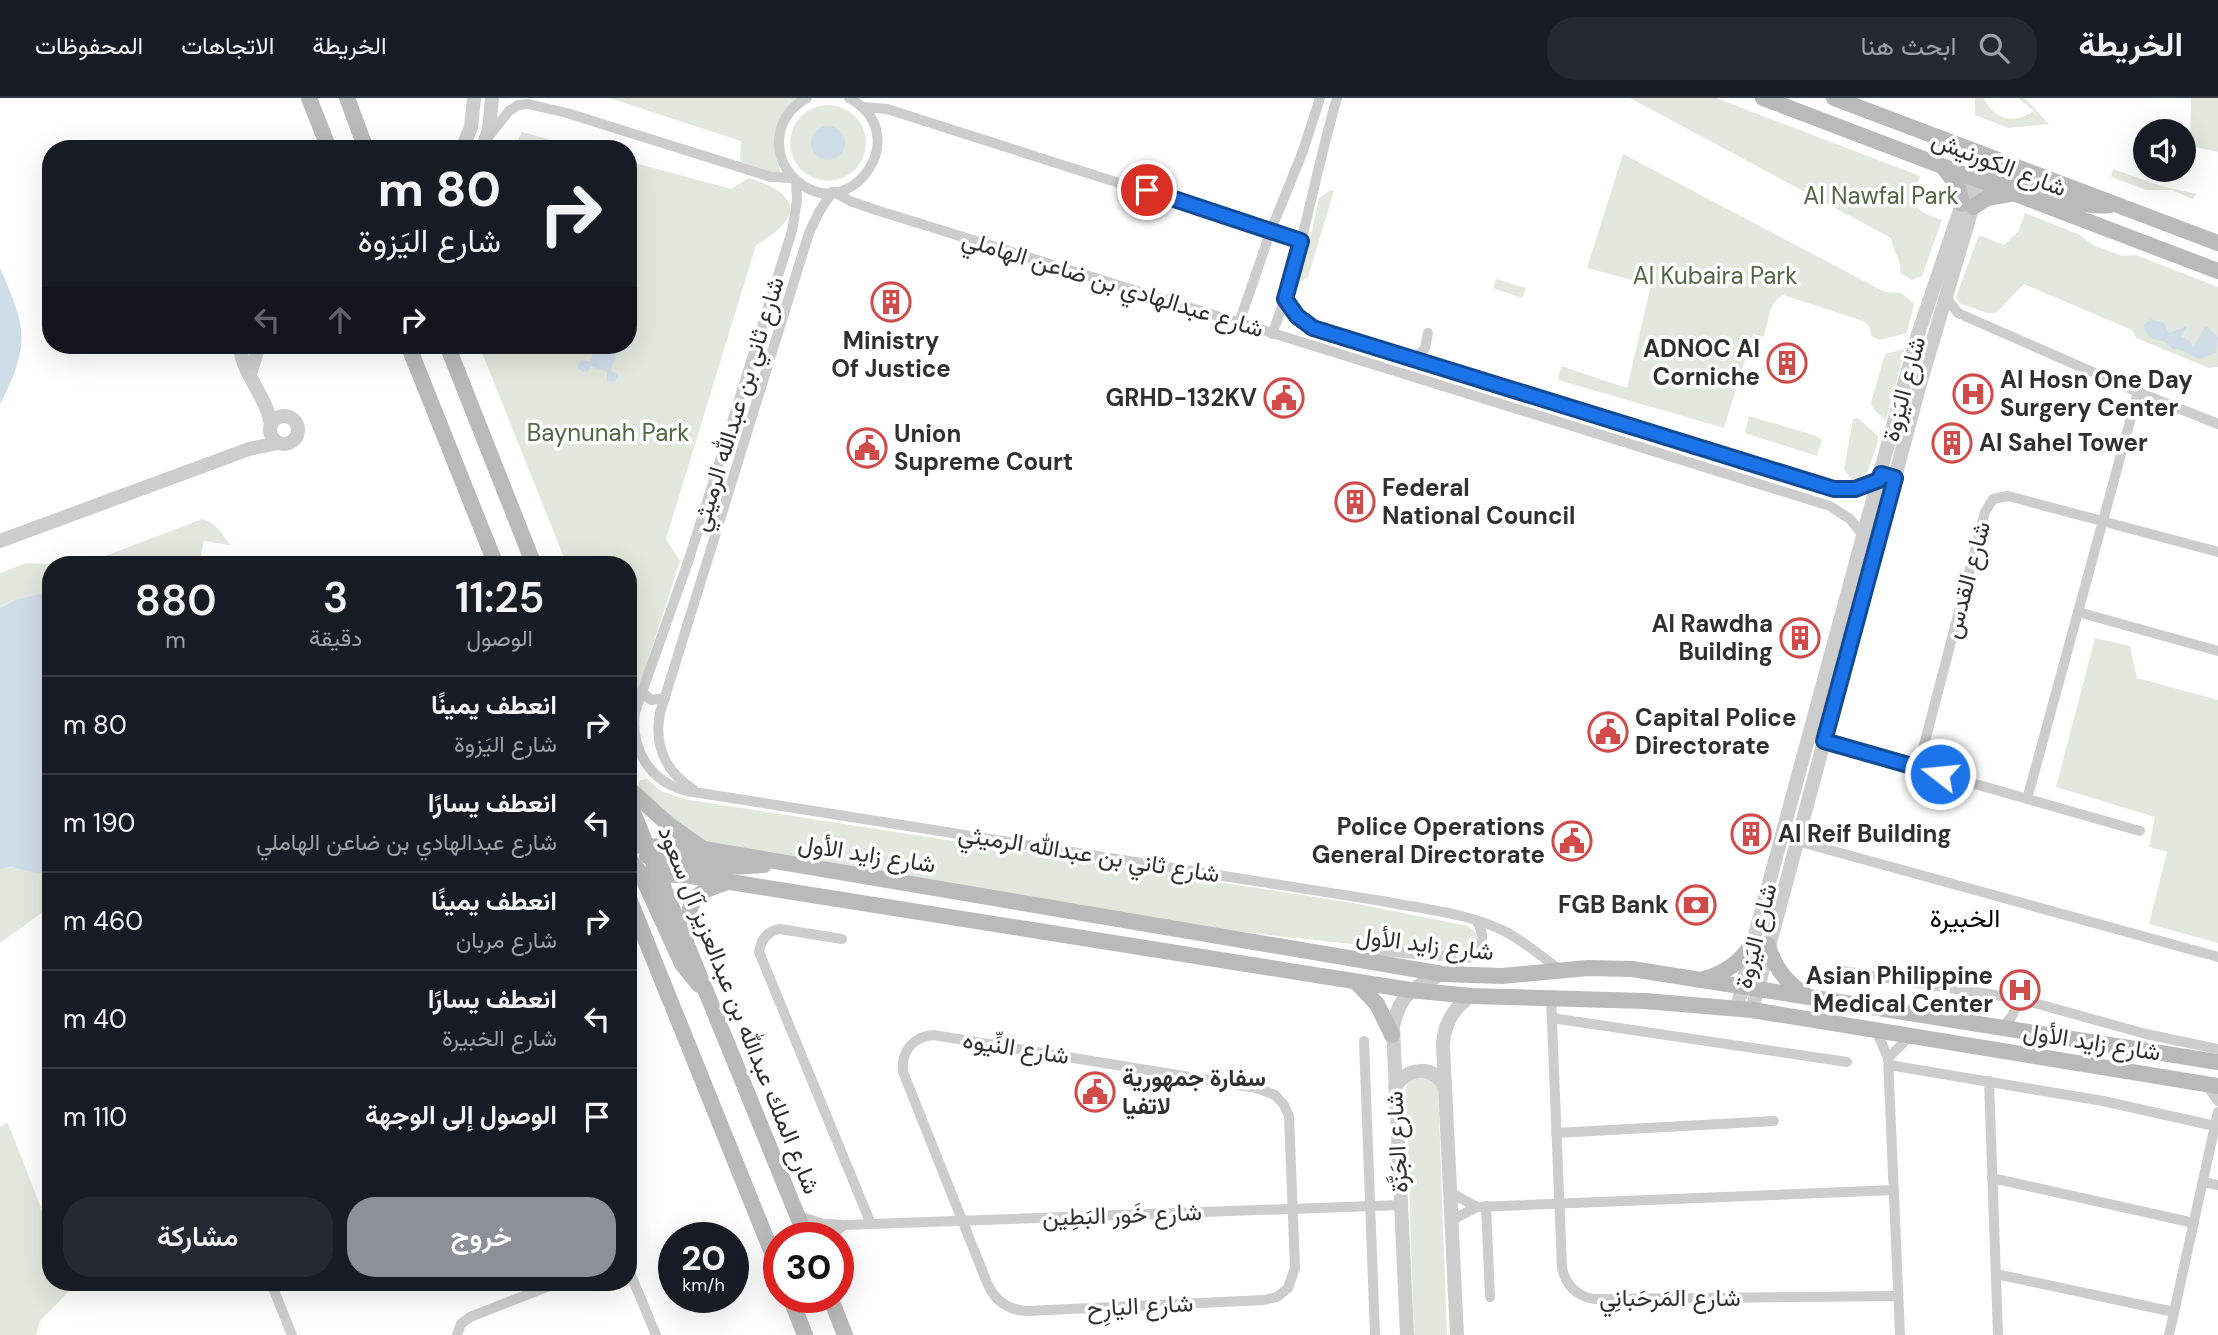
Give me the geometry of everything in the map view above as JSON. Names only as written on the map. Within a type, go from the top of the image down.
[{"type":"main road","points":[[309,98],[325,140]]},
{"type":"main road","points":[[347,98],[364,140]]},
{"type":"main road","name":"شارع الكورنيش","points":[[1763,98],[2218,271]]},
{"type":"main road","name":"شارع الكورنيش","points":[[1834,98],[2218,243]]},
{"type":"main road","points":[[1955,144],[1956,157],[1949,164],[1942,166],[1958,187],[1967,206],[1987,198],[2012,194]]},
{"type":"main road","points":[[1955,144],[1976,179],[2010,177],[2083,205],[2097,207],[2116,204]]},
{"type":"main road","points":[[412,354],[492,556]]},
{"type":"main road","points":[[441,354],[455,366]]},
{"type":"main road","points":[[450,354],[530,556]]},
{"type":"main road","points":[[637,796],[678,832],[705,849]]},
{"type":"main road","name":"شارع الملك عبدالله بن عبدالعزيز آل سعود","points":[[637,821],[800,1222]]},
{"type":"main road","name":"شارع زايد الأول","points":[[637,856],[650,851],[705,849],[1443,974],[1502,976],[1588,968],[1632,970],[2218,1062]]},
{"type":"main road","points":[[650,851],[738,867],[776,862]]},
{"type":"main road","name":"شارع زايد الأول","points":[[637,862],[660,875],[730,882],[1410,990],[1471,996],[1645,1001],[1744,1009],[2212,1085]]},
{"type":"main road","points":[[637,871],[682,964],[706,991]]},
{"type":"main road","points":[[690,950],[687,917],[691,904],[704,890],[730,882]]},
{"type":"main road","points":[[637,922],[763,1231]]},
{"type":"main road","points":[[1697,980],[1731,967],[1761,943],[1784,977],[1796,989],[1811,997]]},
{"type":"main road","points":[[1356,982],[1377,1004],[1392,1035]]},
{"type":"main road","points":[[796,1313],[805,1335]]},
{"type":"main road","points":[[836,1313],[845,1335]]},
{"type":"street","points":[[466,140],[471,127],[474,98]]},
{"type":"street","points":[[485,140],[491,118],[492,98]]},
{"type":"street","points":[[795,179],[780,155],[779,136],[789,112],[807,98]]},
{"type":"street","points":[[1239,323],[1270,230],[1303,151],[1320,98]]},
{"type":"street","points":[[1272,334],[1301,241],[1323,145],[1337,98]]},
{"type":"street","points":[[857,102],[887,109],[1301,241]]},
{"type":"street","points":[[833,192],[859,182],[875,159],[877,131],[869,114],[857,102]]},
{"type":"street","points":[[488,140],[509,110],[528,104],[566,113],[771,177],[795,179]]},
{"type":"street","name":"شارع عبدالهادي بن ضاعن الهاملي","points":[[795,179],[813,190],[833,192],[868,207],[1786,492],[1837,510],[1855,524],[1864,537]]},
{"type":"street","name":"شارع ثاني بن عبدالله الرميثي","points":[[637,706],[689,559],[792,231],[796,211],[795,179]]},
{"type":"street","name":"شارع اليَزوة","points":[[1761,943],[1797,841],[1824,741],[1917,337],[1976,179]]},
{"type":"street","name":"شارع ثاني بن عبدالله الرميثي","points":[[699,792],[677,777],[662,754],[658,731],[665,698],[810,233],[819,212],[833,192]]},
{"type":"street","name":"شارع اليَزوة","points":[[1744,1009],[1864,537],[1938,321],[1967,206]]},
{"type":"street","points":[[1945,296],[1958,313],[2218,424]]},
{"type":"street","name":"شارع عبدالهادي بن ضاعن الهاملي","points":[[1285,299],[1297,316],[1313,328],[1790,476],[1841,490],[1861,488],[1885,477]]},
{"type":"street","points":[[1938,321],[1958,313]]},
{"type":"street","points":[[1415,359],[1425,348],[1428,333]]},
{"type":"street","points":[[242,354],[243,362],[263,397],[271,425],[271,436],[278,443]]},
{"type":"street","points":[[250,374],[256,354]]},
{"type":"street","points":[[2027,799],[2138,392]]},
{"type":"street","points":[[0,541],[249,449],[278,443],[287,444],[297,435],[294,421],[263,397]]},
{"type":"street","points":[[249,449],[278,418],[286,417]]},
{"type":"street","points":[[1786,492],[1791,483],[1790,476]]},
{"type":"street","name":"شارع القدس","points":[[1917,768],[1987,505],[1996,497],[2008,496],[2218,552]]},
{"type":"street","points":[[2078,612],[2218,651]]},
{"type":"street","points":[[642,691],[652,700],[665,698]]},
{"type":"street","points":[[1824,741],[2140,831]]},
{"type":"street","name":"شارع ثاني بن عبدالله الرميثي","points":[[637,746],[643,761],[655,774],[671,786],[687,791],[1369,898],[1477,921],[1506,932],[1560,970]]},
{"type":"street","points":[[1797,841],[2218,957]]},
{"type":"street","points":[[1348,958],[1377,951],[1468,958],[1479,950],[1483,941],[1477,921]]},
{"type":"street","points":[[842,939],[780,929],[764,937],[759,952],[871,1224]]},
{"type":"street","points":[[1843,971],[2020,999],[2146,1034],[2218,1049]]},
{"type":"street","points":[[1410,990],[1443,974]]},
{"type":"street","name":"شارع الجَزَّة","points":[[1407,1335],[1392,1035],[1397,1011],[1410,990]]},
{"type":"street","name":"شارع الجَزَّة","points":[[1457,1335],[1443,1045],[1446,1027],[1454,1012],[1471,996]]},
{"type":"street","name":"شارع المَرحَبانِي","points":[[1551,997],[1563,1275],[1574,1291],[1587,1298],[1898,1296]]},
{"type":"street","points":[[2003,1027],[2020,999]]},
{"type":"street","points":[[1552,1018],[1847,1062]]},
{"type":"street","points":[[1876,1030],[1889,1062],[1900,1335]]},
{"type":"street","name":"شارع النِّيوه","points":[[960,1221],[903,1072],[907,1048],[916,1040],[927,1036],[1270,1091],[1280,1100],[1289,1116],[1291,1209]]},
{"type":"street","points":[[1889,1062],[1910,1036]]},
{"type":"street","points":[[1364,1041],[1375,1335]]},
{"type":"street","points":[[1889,1062],[2103,1101],[2215,1126]]},
{"type":"street","points":[[1395,1087],[1406,1074],[1417,1070],[1434,1074],[1445,1087]]},
{"type":"street","points":[[1989,1082],[1998,1335]]},
{"type":"street","points":[[2212,1085],[2218,1101]]},
{"type":"street","points":[[2169,1335],[2218,1112]]},
{"type":"street","points":[[1556,1133],[1774,1121]]},
{"type":"street","points":[[1993,1178],[2194,1223]]},
{"type":"street","points":[[2203,1182],[2218,1185]]},
{"type":"street","points":[[1452,1220],[1481,1207],[1894,1190]]},
{"type":"street","points":[[1451,1193],[1481,1207]]},
{"type":"street","name":"شارع خَور البَطِين","points":[[854,1225],[1401,1205]]},
{"type":"street","points":[[1481,1207],[1490,1297]]},
{"type":"street","name":"شارع اليارِح","points":[[960,1221],[994,1296],[1009,1308],[1027,1311],[1271,1299],[1288,1288],[1294,1275],[1291,1209]]},
{"type":"street","name":"شارع خَور البَطِين","points":[[798,1216],[818,1222]]},
{"type":"street","points":[[1996,1273],[2174,1312]]},
{"type":"street","points":[[637,1290],[656,1335]]},
{"type":"street","points":[[274,1291],[292,1335]]},
{"type":"street","points":[[457,1335],[461,1324],[470,1317],[537,1291]]},
{"type":"green space","points":[[609,98],[800,98],[784,117],[776,133],[776,152],[782,176],[743,164],[740,159],[741,141]]},
{"type":"green space","name":"Al Nawfal Park","points":[[1630,98],[1716,98],[1920,176],[1915,194],[1917,206],[1925,213],[1942,220],[1922,276],[1912,280],[1900,273],[1900,264],[1891,238]]},
{"type":"green space","points":[[1975,98],[1984,98],[1993,112],[2012,119],[2034,111],[2018,98],[2025,98],[2049,124],[2008,128],[1975,115]]},
{"type":"green space","points":[[2191,98],[2218,98],[2218,152],[2196,147],[2196,119],[2191,119]]},
{"type":"green space","points":[[821,105],[835,105],[849,111],[860,122],[864,128],[864,158],[855,170],[843,179],[821,181],[807,175],[796,164],[790,150],[790,136],[796,122],[807,111]]},
{"type":"green space","points":[[522,132],[551,140],[518,140]]},
{"type":"green space","name":"Al Kubaira Park","points":[[1623,154],[1885,292],[1902,293],[1914,304],[1907,333],[1880,340],[1871,336],[1869,326],[1863,321],[1783,295],[1772,307],[1764,337],[1753,334],[1724,428],[1558,380],[1561,366],[1627,388],[1651,285],[1587,268]]},
{"type":"green space","name":"Baynunah Park","points":[[637,163],[731,189],[749,178],[779,191],[787,199],[789,216],[772,235],[756,245],[666,539],[680,561],[637,694],[637,556],[563,556],[483,354],[637,354]]},
{"type":"green space","points":[[2113,169],[2133,176],[2133,182],[2150,182],[2196,194],[2193,199],[2172,190],[2146,190],[2111,177]]},
{"type":"green space","points":[[1331,190],[1334,191],[1308,277],[1298,283],[1319,198]]},
{"type":"green space","points":[[2025,213],[2080,235],[2093,245],[2122,256],[2136,255],[2218,287],[2218,367],[2209,368],[2136,338],[2132,330],[2024,284],[1996,313],[1987,313],[1959,303],[1956,297],[1979,235],[2004,245],[2018,232]]},
{"type":"green space","points":[[1496,279],[1526,288],[1522,298],[1493,288]]},
{"type":"green space","points":[[1905,349],[1886,420],[1873,409],[1871,403],[1885,354]]},
{"type":"green space","points":[[1749,416],[1814,435],[1822,440],[1817,456],[1745,433]]},
{"type":"green space","points":[[1858,418],[1878,436],[1878,442],[1867,473],[1853,482],[1844,469],[1853,419]]},
{"type":"green space","points":[[202,519],[215,526],[230,545],[204,541],[201,556],[105,556]]},
{"type":"green space","points":[[27,563],[42,564],[42,593],[17,599],[0,608],[0,573]]},
{"type":"green space","points":[[2095,638],[2130,646],[2137,678],[2218,700],[2218,943],[2149,924],[2167,852],[2149,847],[2155,817],[2056,787]]},
{"type":"green space","points":[[647,779],[661,791],[684,799],[1353,903],[1468,926],[1477,934],[1476,942],[1472,950],[1463,956],[1204,928],[700,841],[678,825],[637,786],[640,780]]},
{"type":"green space","points":[[0,869],[42,869],[42,913],[0,943]]},
{"type":"green space","points":[[1427,1074],[1438,1088],[1447,1335],[1414,1335],[1406,1087],[1410,1078]]},
{"type":"green space","points":[[8,1123],[42,1211],[42,1291],[69,1291],[40,1321],[36,1335],[0,1335],[0,1126]]},
{"type":"shaded area","points":[[828,126],[840,131],[845,143],[840,155],[828,160],[816,155],[811,143],[816,131]]},
{"type":"shaded area","points":[[0,268],[20,321],[21,336],[17,366],[0,404]]},
{"type":"shaded area","points":[[2151,319],[2164,323],[2169,333],[2187,326],[2181,336],[2191,342],[2193,348],[2207,327],[2218,337],[2216,353],[2199,359],[2173,349],[2163,341],[2152,339],[2144,330],[2144,325]]},
{"type":"shaded area","points":[[593,354],[616,354],[611,370],[618,375],[615,382],[607,381],[607,372],[591,366],[587,372],[578,368],[582,360],[590,362]]},
{"type":"shaded area","points":[[42,593],[42,870],[38,873],[11,867],[0,869],[0,608],[17,599]]},
{"type":"place","name":"Ministry Of Justice","points":[[891,302]]},
{"type":"place","name":"ADNOC Al Corniche","points":[[1787,363]]},
{"type":"place","name":"Al Hosn One Day Surgery Center","points":[[1973,394]]},
{"type":"place","name":"GRHD-132KV","points":[[1284,398]]},
{"type":"place","name":"Al Sahel Tower","points":[[1952,443]]},
{"type":"place","name":"Union Supreme Court","points":[[867,448]]},
{"type":"place","name":"Federal National Council","points":[[1355,502]]},
{"type":"place","name":"Al Rawdha Building","points":[[1800,638]]},
{"type":"place","name":"Capital Police Directorate","points":[[1608,732]]},
{"type":"place","name":"Al Reif Building","points":[[1751,834]]},
{"type":"place","name":"Police Operations General Directorate","points":[[1572,841]]},
{"type":"place","name":"FGB Bank","points":[[1696,905]]},
{"type":"place","name":"Asian Philippine Medical Center","points":[[2020,990]]},
{"type":"place","name":"سفارة جمهورية لاتفيا","points":[[1095,1092]]},
{"type":"district","name":"الخبيرة","points":[[1965,918]]},
{"type":"route","points":[[1147,190],[1301,241],[1285,299],[1297,316],[1313,328],[1834,489],[1861,488],[1879,480],[1881,474],[1895,478],[1824,741],[1940,774]]}]
